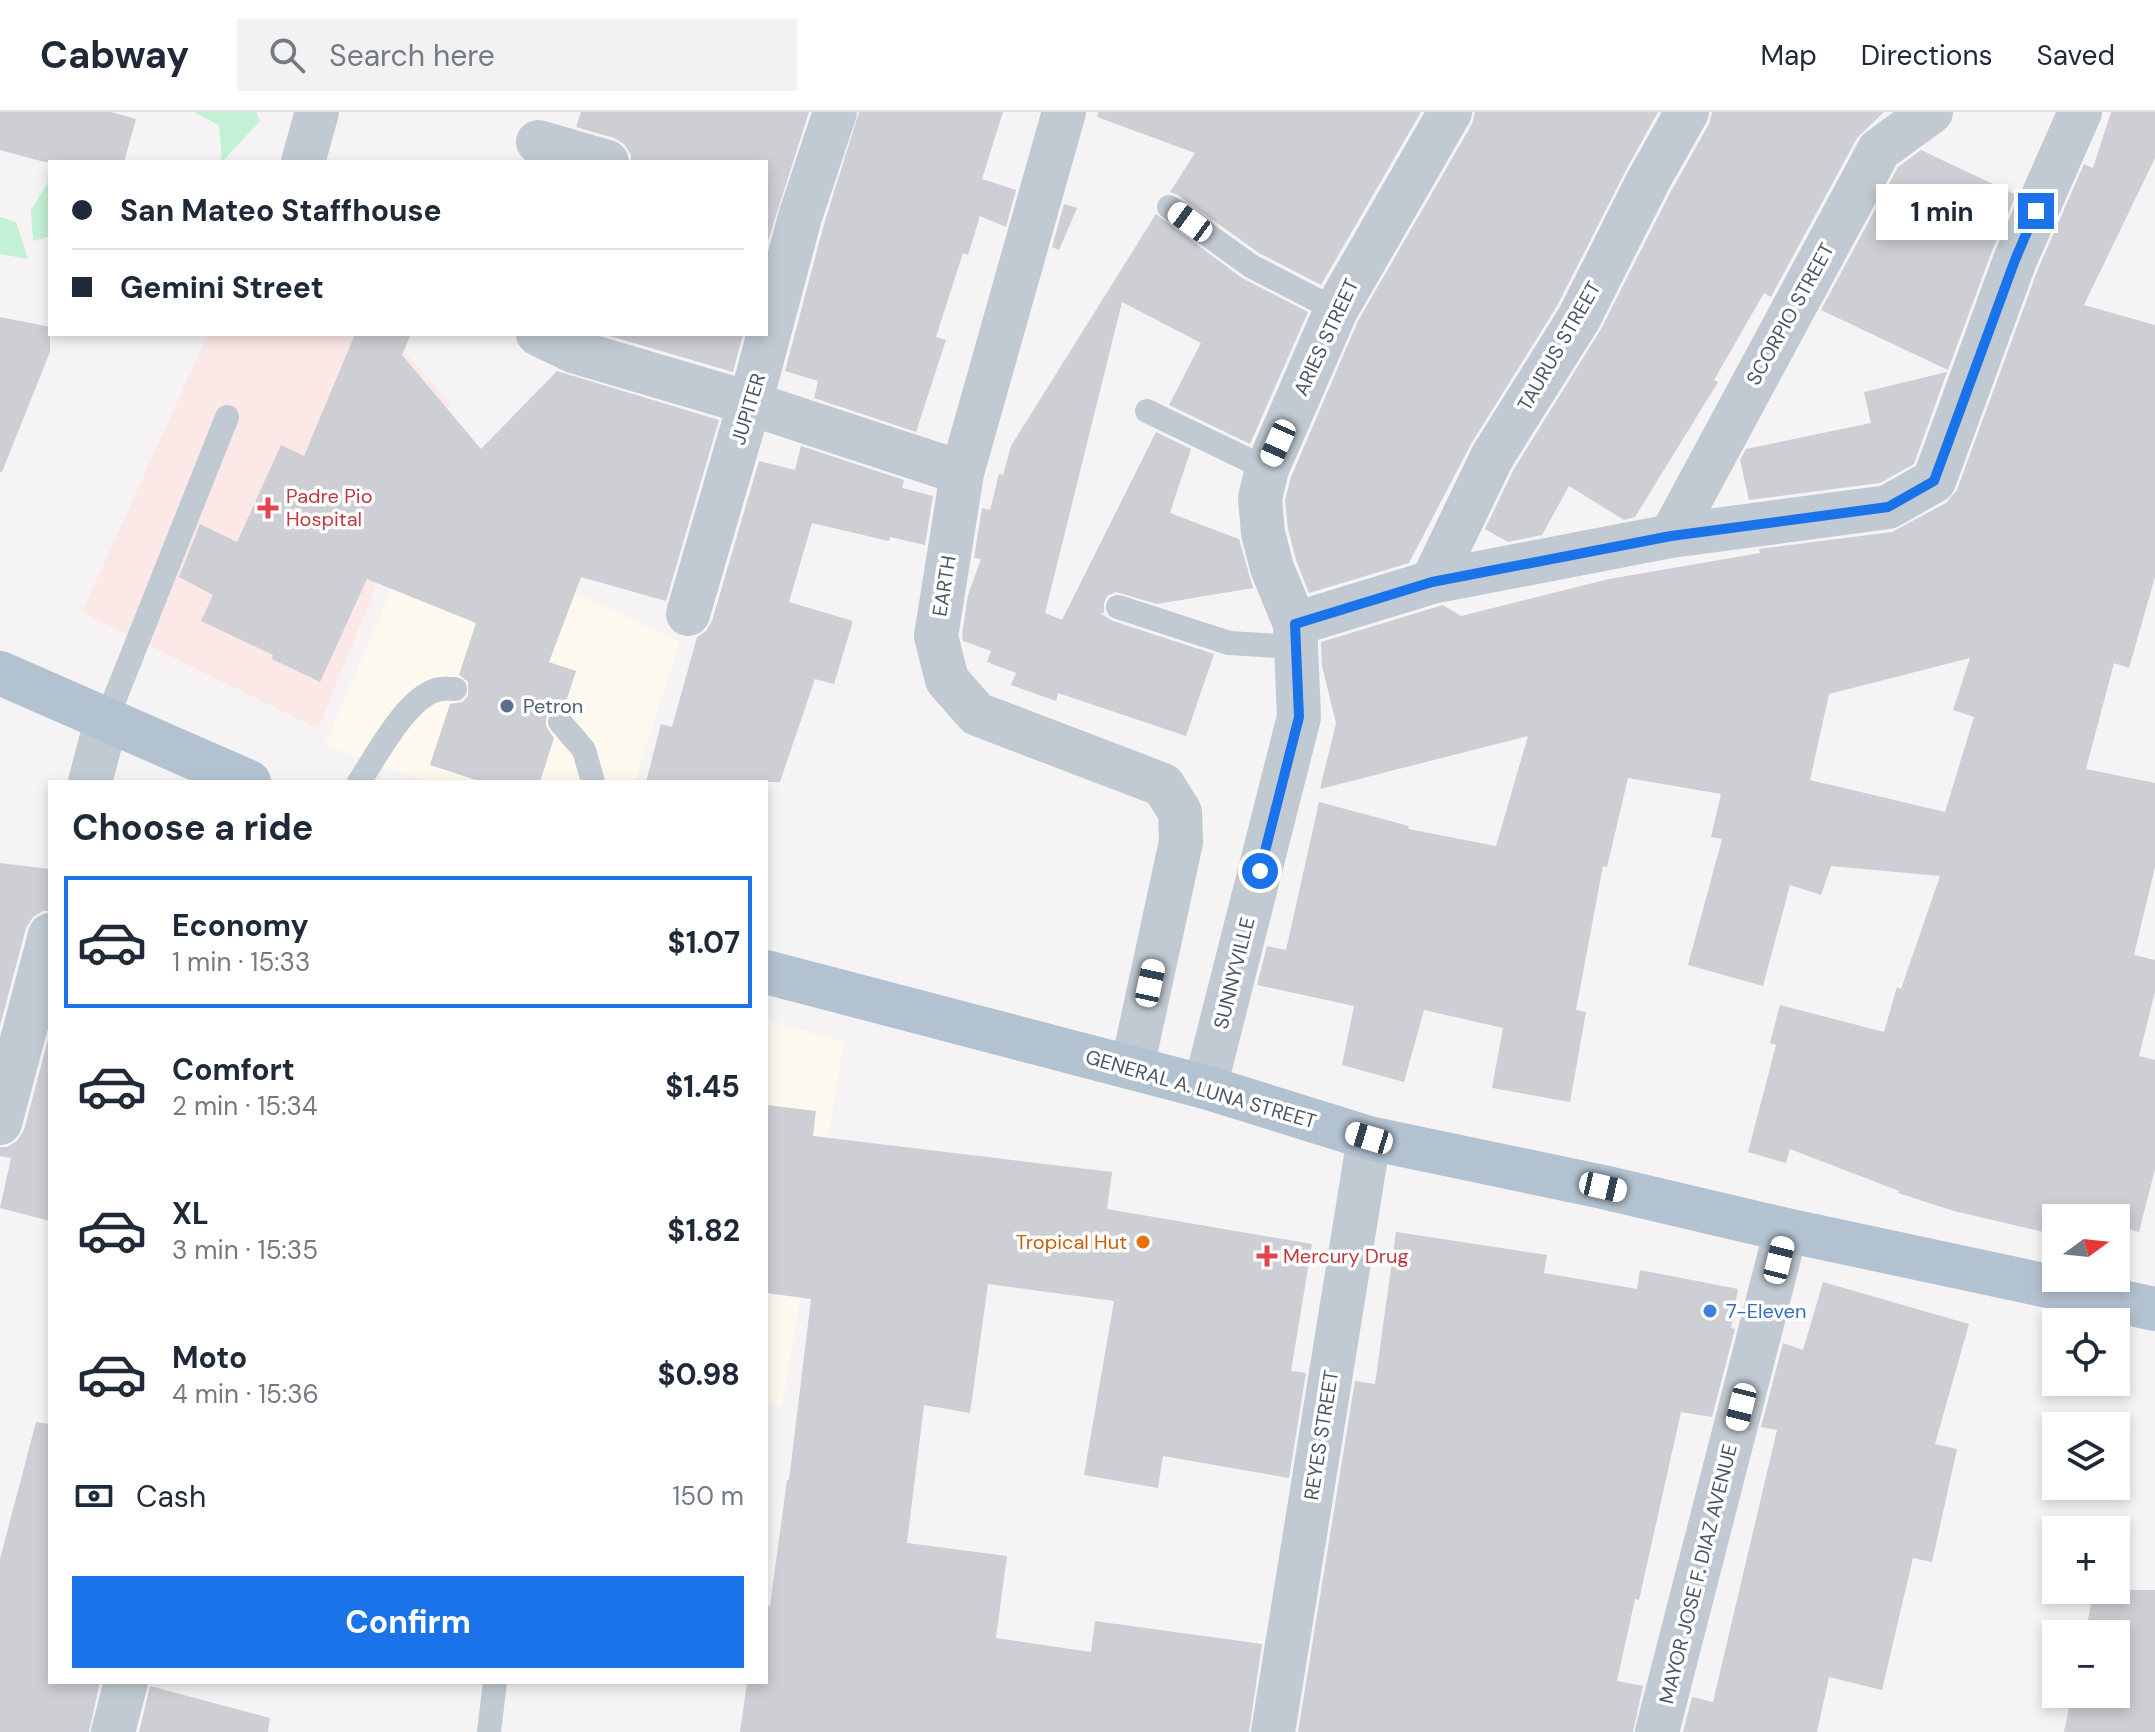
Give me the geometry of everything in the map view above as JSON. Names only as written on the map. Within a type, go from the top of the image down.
[{"type":"main road","points":[[0,673],[245,780]]},
{"type":"main road","name":"GENERAL A. LUNA STREET","points":[[768,973],[1205,1087],[1369,1138],[2155,1309]]},
{"type":"street","points":[[304,160],[317,112]]},
{"type":"street","name":"JUPITER","points":[[768,296],[783,212],[835,112]]},
{"type":"street","name":"EARTH","points":[[1064,112],[962,473],[936,636],[947,680],[977,714],[1163,785],[1180,812],[1181,842],[1132,1068]]},
{"type":"street","name":"ARIES STREET","points":[[1295,635],[1263,533],[1260,498],[1267,469],[1336,310],[1450,112]]},
{"type":"street","name":"TAURUS STREET","points":[[1432,582],[1492,457],[1579,318],[1648,181],[1687,112]]},
{"type":"street","name":"SCORPIO STREET","points":[[1671,536],[1879,150],[1931,112]]},
{"type":"street","points":[[1295,635],[1432,582],[1671,536],[1888,507],[1934,481],[2015,260],[2080,112]]},
{"type":"street","points":[[540,139],[601,160]]},
{"type":"street","points":[[542,336],[576,352],[749,403],[962,473]]},
{"type":"street","name":"JUPITER","points":[[688,614],[749,403],[761,336]]},
{"type":"street","name":"SUNNYVILLE","points":[[1205,1087],[1299,717],[1295,635]]},
{"type":"street","points":[[91,780],[107,718]]},
{"type":"street","points":[[0,1123],[48,943]]},
{"type":"street","name":"REYES STREET","points":[[1273,1732],[1369,1138]]},
{"type":"street","name":"MAYOR JOSE F. DIAZ AVENUE","points":[[1657,1732],[1786,1230]]},
{"type":"street","points":[[113,1732],[125,1684]]},
{"type":"lane","points":[[1169,207],[1251,266],[1336,310]]},
{"type":"lane","points":[[1147,411],[1267,469]]},
{"type":"lane","points":[[107,718],[227,417]]},
{"type":"lane","points":[[1118,607],[1229,643],[1295,635]]},
{"type":"lane","points":[[360,780],[400,721],[421,697],[439,688],[455,689]]},
{"type":"lane","points":[[560,722],[584,750],[592,780]]},
{"type":"lane","points":[[489,1732],[495,1684]]},
{"type":"shaded area","name":"Padre Pio Hospital","points":[[207,336],[391,336],[450,404],[318,729],[82,612]]},
{"type":"shaded area","points":[[421,520],[680,642],[636,780],[422,780],[325,745]]},
{"type":"shaded area","points":[[768,1021],[844,1042],[782,1407],[768,1404]]},
{"type":"green space","points":[[194,112],[256,112],[260,121],[224,160],[219,125]]},
{"type":"green space","points":[[48,182],[48,237],[33,241],[31,210]]},
{"type":"green space","points":[[0,217],[16,222],[28,259],[0,254]]},
{"type":"building","points":[[0,112],[111,112],[136,119],[125,160],[44,162],[0,150]]},
{"type":"building","points":[[581,112],[809,112],[768,241],[768,160],[631,160],[624,144],[614,138],[576,127]]},
{"type":"building","points":[[859,112],[1003,112],[982,179],[1016,190],[1006,227],[980,216],[968,255],[963,253],[936,337],[946,340],[916,432],[814,398],[818,381],[785,371],[824,224]]},
{"type":"building","points":[[1098,112],[1421,112],[1321,285],[1259,253],[1170,192],[1195,153],[1097,117]]},
{"type":"building","points":[[1475,112],[1658,112],[1557,306],[1471,444],[1409,563],[1309,593],[1288,529],[1285,500],[1291,477],[1358,321],[1472,124]]},
{"type":"building","points":[[1712,112],[1884,112],[1857,138],[1771,297],[1764,293],[1714,380],[1718,382],[1635,517],[1624,520],[1569,486],[1542,535],[1508,542],[1485,529],[1514,469],[1601,329],[1709,124]]},
{"type":"building","points":[[2111,112],[2155,112],[2155,158],[2084,305],[2155,325],[2155,577],[2129,668],[2114,663],[2086,769],[2155,783],[2155,867],[2134,955],[2155,960],[2155,992],[2139,1056],[2155,1060],[2155,1169],[2139,1232],[2130,1229],[2130,1204],[2042,1204],[2042,1232],[1954,1211],[1898,1193],[1790,1149],[1786,1163],[1748,1152],[1776,1045],[1770,1043],[1780,1005],[1884,1032],[1897,987],[1901,989],[1940,876],[1831,866],[1821,895],[1790,885],[1763,986],[1688,965],[1722,839],[1711,837],[1721,794],[1628,778],[1607,867],[1603,866],[1576,1010],[1586,1012],[1570,1102],[1492,1088],[1503,1028],[1424,1010],[1404,1082],[1342,1065],[1354,1006],[1257,985],[1267,946],[1286,950],[1319,802],[1409,826],[1408,829],[1496,846],[1528,736],[1320,789],[1336,723],[1322,666],[1321,642],[1443,605],[1461,616],[1609,579],[1760,553],[1759,549],[1892,532],[1946,503],[1957,490],[2038,269],[2084,164],[2093,168]],"holes":[[[1970,658],[1953,710],[1974,717],[1945,812],[1810,780],[1829,694]]]},
{"type":"building","points":[[1921,150],[2016,195],[1948,370],[1821,310],[1898,167]]},
{"type":"building","points":[[1064,204],[1077,208],[1059,250],[1052,247]]},
{"type":"building","points":[[1156,214],[1242,278],[1308,312],[1250,444],[1169,405],[1201,343],[1122,302],[1045,613],[1062,620],[1156,432],[1191,449],[1170,513],[1239,539],[1253,588],[1157,604],[1116,592],[1107,596],[1104,613],[1100,613],[1113,621],[1214,654],[1186,736],[1058,693],[1056,701],[1011,685],[1016,673],[987,662],[991,651],[963,641],[962,635],[968,595],[981,559],[974,558],[982,508],[990,510],[999,474],[1003,475],[1011,446]]},
{"type":"building","points":[[0,317],[48,327],[50,352],[0,472]]},
{"type":"building","points":[[354,336],[410,336],[402,355],[481,449],[557,371],[719,420],[666,601],[581,577],[549,662],[576,671],[564,708],[551,710],[546,718],[546,726],[554,738],[541,780],[476,780],[430,765],[450,704],[462,702],[468,696],[468,682],[459,675],[476,623],[367,579],[320,682],[272,659],[273,655],[201,621],[213,595],[179,577],[200,524],[237,542],[281,445],[304,456]]},
{"type":"building","points":[[610,336],[742,336],[733,372]]},
{"type":"building","points":[[1947,372],[1914,464],[1880,483],[1749,500],[1740,460],[1746,449],[1871,423],[1864,392]]},
{"type":"building","points":[[801,446],[904,480],[902,488],[933,496],[925,545],[890,537],[889,541],[812,523],[789,602],[853,621],[834,684],[815,679],[780,782],[647,780],[661,724],[672,727],[697,637],[706,631],[712,621],[759,461],[795,470]]},
{"type":"building","points":[[0,863],[48,869],[48,911],[33,917],[26,928],[0,1026]]},
{"type":"building","points":[[48,1040],[48,1220],[0,1208],[11,1158],[0,1156],[0,1147],[17,1141],[24,1130]]},
{"type":"building","points":[[768,1105],[816,1111],[813,1136],[1112,1172],[1107,1209],[1312,1244],[1291,1371],[1306,1373],[1289,1478],[1163,1456],[1158,1488],[1084,1475],[1114,1301],[988,1284],[970,1413],[924,1405],[907,1543],[1007,1556],[996,1638],[1091,1652],[1095,1621],[1262,1644],[1249,1732],[740,1732],[747,1684],[768,1684],[768,1606],[789,1480],[811,1299],[768,1293]]},
{"type":"building","points":[[1396,1232],[1547,1255],[1544,1273],[1637,1289],[1640,1270],[1738,1289],[1731,1328],[1735,1329],[1712,1417],[1681,1412],[1639,1600],[1635,1599],[1617,1681],[1643,1686],[1633,1732],[1298,1732],[1355,1381],[1375,1384]]},
{"type":"building","points":[[1823,1282],[1969,1324],[1935,1444],[1957,1449],[1932,1562],[1913,1558],[1882,1690],[1829,1677],[1817,1732],[1683,1732],[1692,1697],[1713,1702],[1777,1430],[1761,1427],[1783,1343],[1803,1350]]},
{"type":"building","points":[[36,1422],[48,1424],[48,1684],[100,1684],[89,1732],[0,1732],[0,1559]]},
{"type":"building","points":[[2130,1590],[2155,1590],[2155,1732],[2064,1732],[2069,1708],[2130,1708],[2130,1620],[2088,1620],[2091,1604],[2130,1604]]},
{"type":"building","points":[[150,1686],[270,1718],[268,1732],[139,1732]]},
{"type":"place","name":"Padre Pio Hospital","points":[[268,508]]},
{"type":"place","name":"Petron","points":[[507,706]]},
{"type":"place","name":"Tropical Hut","points":[[1143,1242]]},
{"type":"place","name":"Mercury Drug","points":[[1267,1256]]},
{"type":"place","name":"7-Eleven","points":[[1710,1311]]},
{"type":"route","points":[[1260,871],[1299,717],[1295,624],[1432,582],[1671,536],[1888,507],[1934,481],[2036,211]]}]
